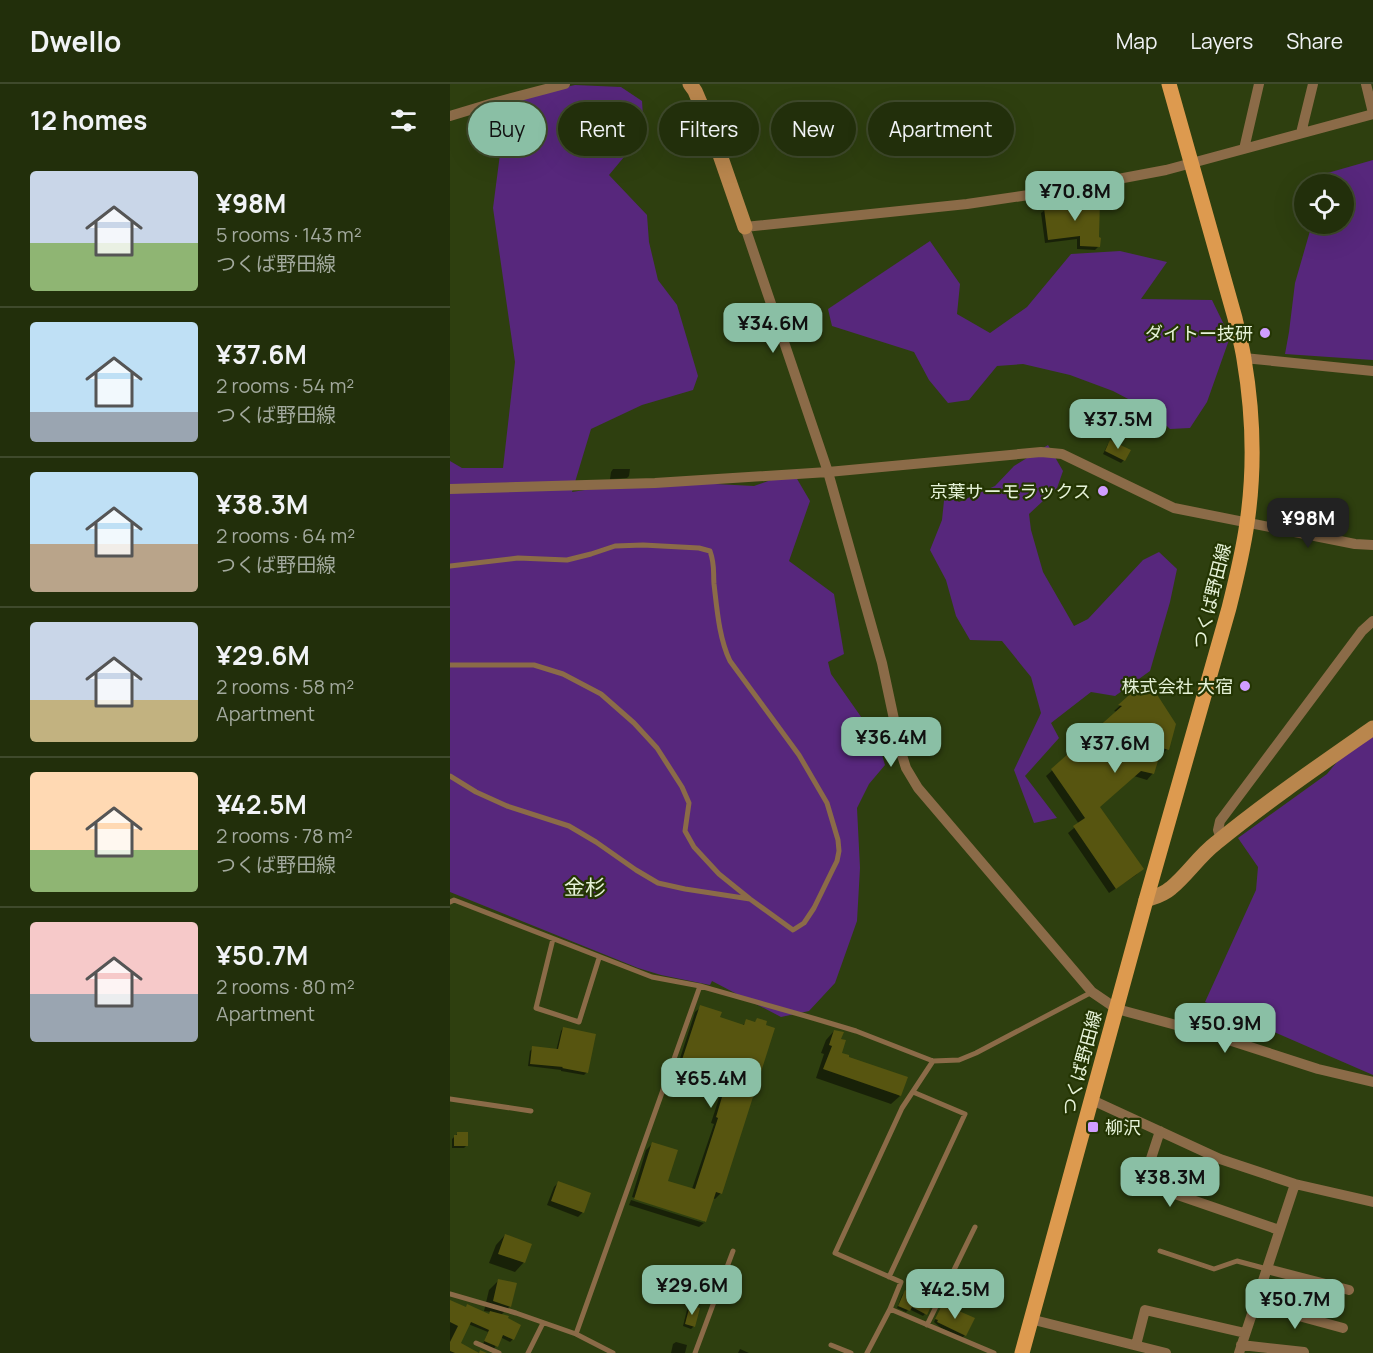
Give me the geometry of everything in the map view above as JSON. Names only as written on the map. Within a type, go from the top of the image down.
[{"type":"main road","name":"つくば野田線","points":[[1022,1353],[1229,608],[1241,560],[1247,522],[1252,449],[1244,357],[1169,84]]},
{"type":"street","points":[[450,116],[565,84]]},
{"type":"street","points":[[690,84],[710,126],[828,472],[882,663],[899,745],[906,768],[918,788],[1092,992],[1117,1009],[1213,1035],[1318,1070],[1373,1082]]},
{"type":"street","points":[[1244,149],[1259,84]]},
{"type":"street","points":[[1301,134],[1313,84]]},
{"type":"street","points":[[745,227],[967,204],[1049,192],[1166,170],[1373,114],[1366,84]]},
{"type":"street","points":[[1244,357],[1373,370]]},
{"type":"street","points":[[450,489],[655,483],[828,472],[1041,452],[1062,454],[1174,508],[1355,544],[1373,545]]},
{"type":"street","points":[[1221,839],[1218,830],[1220,821],[1362,632],[1373,621]]},
{"type":"street","points":[[1146,900],[1170,889],[1202,855],[1221,839],[1373,729]]},
{"type":"street","points":[[1092,1100],[1220,1159],[1295,1184],[1373,1202]]},
{"type":"street","points":[[1160,1131],[1143,1183],[1279,1230]]},
{"type":"street","points":[[1295,1184],[1240,1349],[1304,1352]]},
{"type":"street","points":[[1267,1269],[1349,1290]]},
{"type":"street","points":[[1255,1304],[1343,1328]]},
{"type":"street","points":[[1136,1345],[1145,1310],[1245,1333]]},
{"type":"street","points":[[1030,1319],[1167,1353]]},
{"type":"lane","points":[[450,566],[518,558],[567,560],[615,546],[643,545],[699,548],[710,551],[715,567],[714,580],[724,648],[730,662],[799,755],[822,792],[838,840],[837,861],[804,923],[793,930],[718,873],[694,847],[685,831],[688,803],[682,787],[657,748],[634,723],[601,694],[563,674],[534,665],[450,665]]},
{"type":"lane","points":[[450,776],[476,792],[507,806],[569,826],[658,883],[750,899]]},
{"type":"lane","points":[[450,902],[454,900],[652,977],[700,986],[846,1028],[933,1061],[959,1060],[976,1053],[1092,992]]},
{"type":"lane","points":[[553,939],[536,1008],[579,1022],[599,958]]},
{"type":"lane","points":[[576,1334],[700,986]]},
{"type":"lane","points":[[867,1353],[901,1282],[835,1253],[903,1108],[933,1061]]},
{"type":"lane","points":[[890,1277],[965,1114],[913,1092]]},
{"type":"lane","points":[[450,1100],[531,1111]]},
{"type":"lane","points":[[927,1325],[975,1227]]},
{"type":"lane","points":[[695,1353],[733,1251]]},
{"type":"lane","points":[[1160,1251],[1214,1269],[1237,1261],[1267,1269]]},
{"type":"lane","points":[[450,1294],[576,1334],[613,1353]]},
{"type":"lane","points":[[890,1309],[994,1353]]},
{"type":"lane","points":[[528,1353],[543,1323]]},
{"type":"lane","points":[[476,1343],[499,1353]]},
{"type":"lane","points":[[831,1345],[851,1353]]},
{"type":"shaded area","points":[[575,85],[621,87],[642,101],[558,102],[558,156],[625,156],[609,175],[647,215],[649,242],[658,280],[677,305],[698,376],[693,390],[642,405],[591,429],[572,492],[623,484],[754,486],[793,472],[810,501],[789,561],[834,594],[844,654],[828,662],[831,674],[878,741],[885,765],[869,784],[857,808],[860,868],[857,921],[835,983],[809,1011],[781,1017],[712,981],[710,985],[638,968],[450,892],[450,461],[462,468],[503,468],[515,362],[493,208],[500,156],[546,156],[546,102],[507,102],[507,100]]},
{"type":"shaded area","points":[[1373,160],[1373,360],[1285,354],[1295,283],[1309,234],[1354,234],[1354,174],[1324,174]]},
{"type":"shaded area","points":[[930,241],[960,284],[957,314],[990,333],[1027,307],[1071,254],[1120,251],[1167,262],[1141,299],[1212,300],[1230,337],[1207,402],[1190,428],[1170,429],[1151,411],[1113,391],[1070,375],[1023,364],[997,366],[969,400],[948,403],[929,380],[914,352],[832,326],[828,309]]},
{"type":"shaded area","points":[[1048,445],[1063,471],[1057,488],[1029,514],[1031,530],[1043,572],[1074,626],[1088,619],[1143,560],[1159,552],[1177,569],[1150,671],[1115,696],[1091,692],[1051,723],[1059,738],[1025,776],[1057,818],[1034,823],[1014,770],[1041,713],[1031,677],[1002,641],[970,640],[956,616],[946,580],[930,550],[942,520],[945,491],[959,502],[995,486],[1014,466]]},
{"type":"shaded area","points":[[1369,723],[1373,726],[1373,1075],[1205,1002],[1256,890],[1258,867],[1238,838],[1327,774]]},
{"type":"building","points":[[1081,199],[1100,199],[1100,247],[1080,246],[1080,236],[1048,240],[1044,208],[1081,203]]},
{"type":"building","points":[[1110,440],[1131,450],[1125,461],[1105,451]]},
{"type":"building","points":[[1147,679],[1176,724],[1169,750],[1162,748],[1154,774],[1141,771],[1100,807],[1144,869],[1116,889],[1073,826],[1085,818],[1051,769],[1122,706],[1118,705]]},
{"type":"building","points":[[700,1005],[722,1012],[720,1017],[744,1025],[746,1019],[755,1022],[757,1018],[767,1021],[766,1025],[775,1028],[722,1194],[716,1192],[706,1222],[634,1199],[652,1142],[678,1150],[668,1181],[695,1189],[718,1118],[716,1117],[725,1087],[677,1075]]},
{"type":"building","points":[[563,1027],[596,1034],[588,1073],[563,1067],[530,1064],[532,1046],[558,1049]]},
{"type":"building","points":[[834,1030],[844,1032],[841,1039],[846,1040],[842,1053],[908,1077],[901,1096],[823,1069],[832,1046],[829,1045]]},
{"type":"building","points":[[457,1132],[468,1132],[468,1146],[454,1146],[454,1135],[457,1135]]},
{"type":"building","points":[[558,1181],[591,1193],[584,1213],[551,1201]]},
{"type":"building","points":[[505,1234],[532,1244],[525,1263],[498,1254]]},
{"type":"building","points":[[498,1279],[517,1283],[511,1307],[493,1301]]},
{"type":"building","points":[[905,1290],[934,1300],[927,1315],[912,1307],[910,1311],[898,1306]]},
{"type":"building","points":[[450,1300],[466,1307],[467,1304],[489,1314],[490,1311],[509,1316],[508,1318],[521,1325],[514,1340],[503,1335],[498,1347],[484,1341],[489,1330],[471,1322],[461,1343],[479,1353],[450,1351],[450,1342],[458,1326],[450,1322]]},
{"type":"building","points":[[690,1305],[700,1308],[695,1327],[685,1324]]},
{"type":"building","points":[[942,1305],[975,1318],[966,1336],[937,1322],[938,1320],[935,1319]]},
{"type":"place","name":"ダイトー技研","points":[[1265,333]]},
{"type":"place","name":"京葉サーモラックス","points":[[1103,491]]},
{"type":"place","name":"株式会社 大宿","points":[[1245,686]]},
{"type":"place","name":"柳沢","points":[[1093,1127]]},
{"type":"district","name":"金杉","points":[[585,887]]}]
